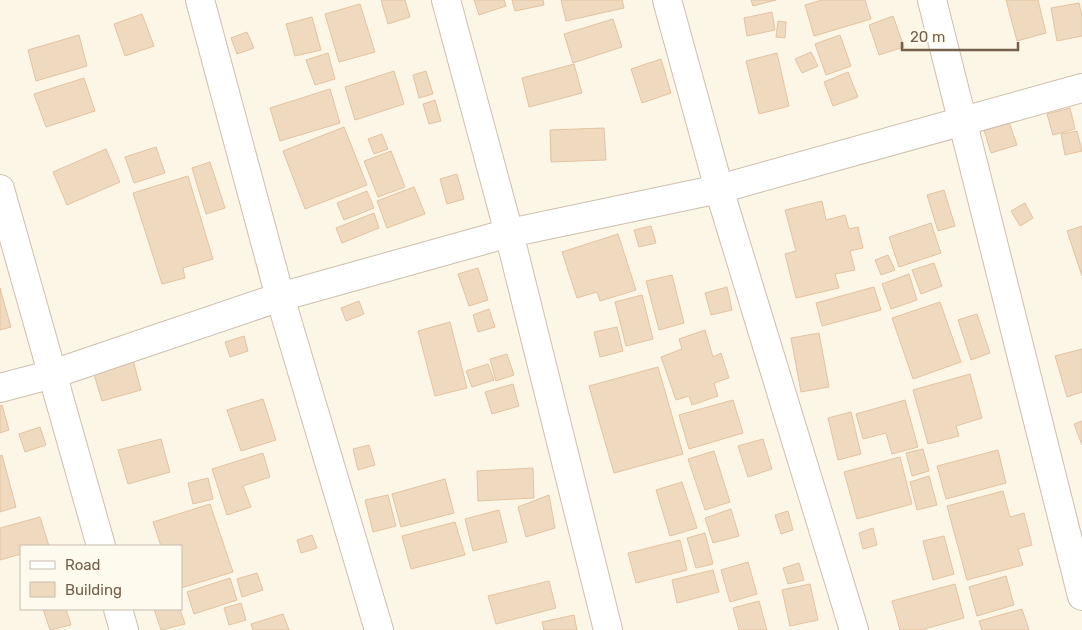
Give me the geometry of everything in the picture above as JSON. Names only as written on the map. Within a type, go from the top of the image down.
[{"type":"street","points":[[200,0],[280,297],[379,630]]},
{"type":"street","points":[[446,0],[509,233],[608,630]]},
{"type":"street","points":[[667,0],[719,189],[854,630]]},
{"type":"street","points":[[932,0],[1082,596]]},
{"type":"street","points":[[0,388],[53,374],[280,297],[509,233],[719,189],[1082,88]]},
{"type":"street","points":[[0,189],[101,545]]},
{"type":"street","points":[[118,610],[124,630]]},
{"type":"building","points":[[381,0],[405,0],[410,17],[388,24]]},
{"type":"building","points":[[474,0],[504,0],[506,6],[479,15]]},
{"type":"building","points":[[512,0],[543,0],[544,5],[515,11]]},
{"type":"building","points":[[561,0],[622,0],[624,8],[566,21]]},
{"type":"building","points":[[751,0],[776,0],[753,6]]},
{"type":"building","points":[[822,0],[865,0],[871,19],[814,36],[805,5]]},
{"type":"building","points":[[1006,0],[1038,0],[1046,33],[1017,41]]},
{"type":"building","points":[[1079,3],[1082,16],[1082,36],[1057,41],[1051,8]]},
{"type":"building","points":[[360,4],[375,52],[339,62],[325,14]]},
{"type":"building","points":[[772,12],[775,30],[747,36],[744,18]]},
{"type":"building","points":[[142,14],[154,46],[125,56],[114,24]]},
{"type":"building","points":[[893,16],[904,47],[879,55],[869,25]]},
{"type":"building","points":[[312,17],[321,50],[295,56],[286,24]]},
{"type":"building","points":[[613,19],[622,47],[573,63],[564,34]]},
{"type":"building","points":[[778,21],[786,22],[785,38],[776,37]]},
{"type":"building","points":[[247,32],[254,48],[237,54],[231,38]]},
{"type":"building","points":[[79,35],[87,66],[36,81],[28,50]]},
{"type":"building","points":[[840,35],[851,66],[826,75],[815,44]]},
{"type":"building","points":[[811,52],[818,66],[802,73],[795,59]]},
{"type":"building","points":[[328,53],[335,79],[315,85],[306,60]]},
{"type":"building","points":[[777,53],[789,106],[759,114],[746,61]]},
{"type":"building","points":[[661,59],[671,93],[642,103],[631,69]]},
{"type":"building","points":[[574,64],[582,93],[529,107],[522,78]]},
{"type":"building","points":[[394,71],[404,104],[355,120],[345,87]]},
{"type":"building","points":[[426,71],[433,94],[419,98],[413,75]]},
{"type":"building","points":[[848,72],[858,97],[833,106],[824,82]]},
{"type":"building","points":[[84,78],[95,111],[46,127],[34,94]]},
{"type":"building","points":[[330,89],[340,123],[280,141],[270,108]]},
{"type":"building","points":[[435,100],[441,121],[429,124],[423,104]]},
{"type":"building","points":[[1070,108],[1075,129],[1053,135],[1047,114]]},
{"type":"building","points":[[1008,119],[1017,145],[991,153],[983,127]]},
{"type":"building","points":[[344,127],[367,185],[305,209],[283,151]]},
{"type":"building","points":[[604,128],[606,160],[551,162],[550,130]]},
{"type":"building","points":[[1077,131],[1082,151],[1065,155],[1061,134]]},
{"type":"building","points":[[382,134],[388,149],[374,154],[368,139]]},
{"type":"building","points":[[156,147],[165,173],[134,183],[125,157]]},
{"type":"building","points":[[106,149],[120,182],[67,205],[53,172]]},
{"type":"building","points":[[391,151],[405,187],[378,197],[364,161]]},
{"type":"building","points":[[210,162],[225,208],[206,214],[192,168]]},
{"type":"building","points":[[457,174],[464,199],[447,204],[440,179]]},
{"type":"building","points":[[188,176],[213,259],[183,268],[185,278],[162,284],[133,193]]},
{"type":"building","points":[[414,187],[425,214],[387,228],[377,201]]},
{"type":"building","points":[[944,190],[955,226],[938,231],[927,195]]},
{"type":"building","points":[[367,191],[374,208],[344,220],[337,203]]},
{"type":"building","points":[[822,201],[826,220],[845,215],[849,229],[858,227],[863,248],[850,251],[855,270],[835,274],[839,288],[796,298],[785,254],[796,251],[785,210]]},
{"type":"building","points":[[1025,203],[1033,218],[1020,226],[1011,211]]},
{"type":"building","points":[[374,213],[379,228],[342,243],[336,228]]},
{"type":"building","points":[[931,223],[941,253],[899,267],[889,237]]},
{"type":"building","points":[[651,226],[656,243],[639,247],[634,230]]},
{"type":"building","points":[[1082,226],[1082,276],[1067,231]]},
{"type":"building","points":[[618,234],[636,290],[600,301],[597,292],[577,298],[562,252]]},
{"type":"building","points":[[888,255],[895,270],[881,275],[875,260]]},
{"type":"building","points":[[934,263],[942,286],[921,294],[912,270]]},
{"type":"building","points":[[478,268],[488,300],[469,306],[458,274]]},
{"type":"building","points":[[909,274],[917,300],[891,309],[882,284]]},
{"type":"building","points":[[672,275],[684,323],[659,330],[646,281]]},
{"type":"building","points":[[727,287],[732,310],[711,315],[705,293]]},
{"type":"building","points":[[874,287],[881,310],[822,326],[816,303]]},
{"type":"building","points":[[0,288],[11,327],[0,330]]},
{"type":"building","points":[[642,295],[653,339],[626,346],[615,302]]},
{"type":"building","points":[[359,301],[364,314],[346,321],[341,308]]},
{"type":"building","points":[[940,302],[961,362],[913,379],[892,318]]},
{"type":"building","points":[[489,309],[495,327],[478,332],[473,315]]},
{"type":"building","points":[[977,314],[990,353],[971,360],[958,320]]},
{"type":"building","points":[[450,322],[467,388],[435,396],[418,331]]},
{"type":"building","points":[[617,327],[623,351],[600,357],[594,332]]},
{"type":"building","points":[[705,330],[713,357],[721,353],[729,378],[714,383],[718,396],[692,405],[689,396],[676,400],[661,357],[682,349],[679,339]]},
{"type":"building","points":[[819,333],[829,387],[801,392],[791,338]]},
{"type":"building","points":[[244,336],[248,351],[230,357],[225,342]]},
{"type":"building","points":[[1082,349],[1082,392],[1067,397],[1055,356]]},
{"type":"building","points":[[507,354],[514,375],[496,381],[490,359]]},
{"type":"building","points":[[133,360],[141,390],[102,401],[93,371]]},
{"type":"building","points":[[488,364],[494,380],[472,387],[466,371]]},
{"type":"building","points":[[658,367],[683,454],[614,473],[589,386]]},
{"type":"building","points":[[970,374],[982,418],[956,426],[959,436],[928,444],[913,390]]},
{"type":"building","points":[[513,384],[519,406],[492,414],[485,392]]},
{"type":"building","points":[[263,399],[276,440],[241,451],[227,410]]},
{"type":"building","points":[[733,400],[743,433],[689,449],[679,415]]},
{"type":"building","points":[[905,400],[918,447],[892,454],[886,433],[863,439],[856,414]]},
{"type":"building","points":[[2,405],[9,430],[0,433],[0,406]]},
{"type":"building","points":[[851,412],[861,454],[838,460],[828,418]]},
{"type":"building","points":[[1082,421],[1082,445],[1074,424]]},
{"type":"building","points":[[40,427],[46,445],[25,452],[19,434]]},
{"type":"building","points":[[161,439],[170,472],[128,484],[118,450]]},
{"type":"building","points":[[763,439],[772,469],[748,477],[738,446]]},
{"type":"building","points":[[369,445],[375,465],[358,470],[353,449]]},
{"type":"building","points":[[923,449],[929,471],[912,476],[906,453]]},
{"type":"building","points":[[998,450],[1006,483],[946,499],[937,466]]},
{"type":"building","points":[[714,451],[730,502],[705,510],[688,459]]},
{"type":"building","points":[[263,453],[270,477],[243,486],[251,507],[227,515],[212,469]]},
{"type":"building","points":[[2,455],[16,507],[0,512],[0,456]]},
{"type":"building","points":[[900,457],[912,504],[857,519],[844,472]]},
{"type":"building","points":[[533,468],[534,498],[478,501],[477,471]]},
{"type":"building","points":[[929,476],[937,505],[917,510],[910,482]]},
{"type":"building","points":[[208,478],[213,499],[193,504],[188,483]]},
{"type":"building","points":[[445,479],[454,513],[401,527],[392,494]]},
{"type":"building","points":[[682,482],[697,528],[670,536],[656,490]]},
{"type":"building","points":[[1003,491],[1010,517],[1024,513],[1032,545],[1018,549],[1023,565],[967,580],[947,506]]},
{"type":"building","points":[[388,495],[396,526],[373,532],[365,500]]},
{"type":"building","points":[[549,495],[555,528],[526,537],[518,507]]},
{"type":"building","points":[[210,504],[233,572],[182,588],[182,545],[161,545],[153,522]]},
{"type":"building","points":[[731,509],[739,536],[713,543],[705,518]]},
{"type":"building","points":[[499,510],[507,542],[473,551],[465,519]]},
{"type":"building","points":[[788,511],[793,530],[781,534],[775,515]]},
{"type":"building","points":[[40,517],[49,545],[20,545],[20,554],[0,560],[0,528]]},
{"type":"building","points":[[455,522],[465,555],[411,569],[402,536]]},
{"type":"building","points":[[873,528],[877,545],[863,549],[859,533]]},
{"type":"building","points":[[705,533],[713,564],[696,568],[687,538]]},
{"type":"building","points":[[312,535],[317,548],[301,553],[297,540]]},
{"type":"building","points":[[944,536],[954,574],[933,580],[923,541]]},
{"type":"building","points":[[680,540],[687,570],[636,583],[628,553]]},
{"type":"building","points":[[748,562],[757,594],[730,602],[721,570]]},
{"type":"building","points":[[799,563],[804,580],[788,584],[783,568]]},
{"type":"building","points":[[713,570],[719,592],[677,603],[672,580]]},
{"type":"building","points":[[257,573],[263,590],[242,597],[237,579]]},
{"type":"building","points":[[1006,576],[1014,605],[977,616],[969,587]]},
{"type":"building","points":[[230,578],[237,600],[194,614],[187,592]]},
{"type":"building","points":[[549,581],[556,608],[496,624],[488,596]]},
{"type":"building","points":[[810,584],[818,620],[790,626],[782,590]]},
{"type":"building","points":[[955,584],[964,618],[921,630],[900,630],[892,601]]},
{"type":"building","points":[[759,601],[767,630],[739,630],[733,608]]},
{"type":"building","points":[[241,603],[246,620],[229,625],[224,608]]},
{"type":"building","points":[[1022,609],[1029,630],[982,630],[979,621]]},
{"type":"building","points":[[43,610],[66,610],[71,625],[50,630]]},
{"type":"building","points":[[154,610],[180,610],[185,624],[161,630]]},
{"type":"building","points":[[283,614],[289,630],[253,630],[251,624]]},
{"type":"building","points":[[574,615],[577,630],[544,630],[542,622]]}]
